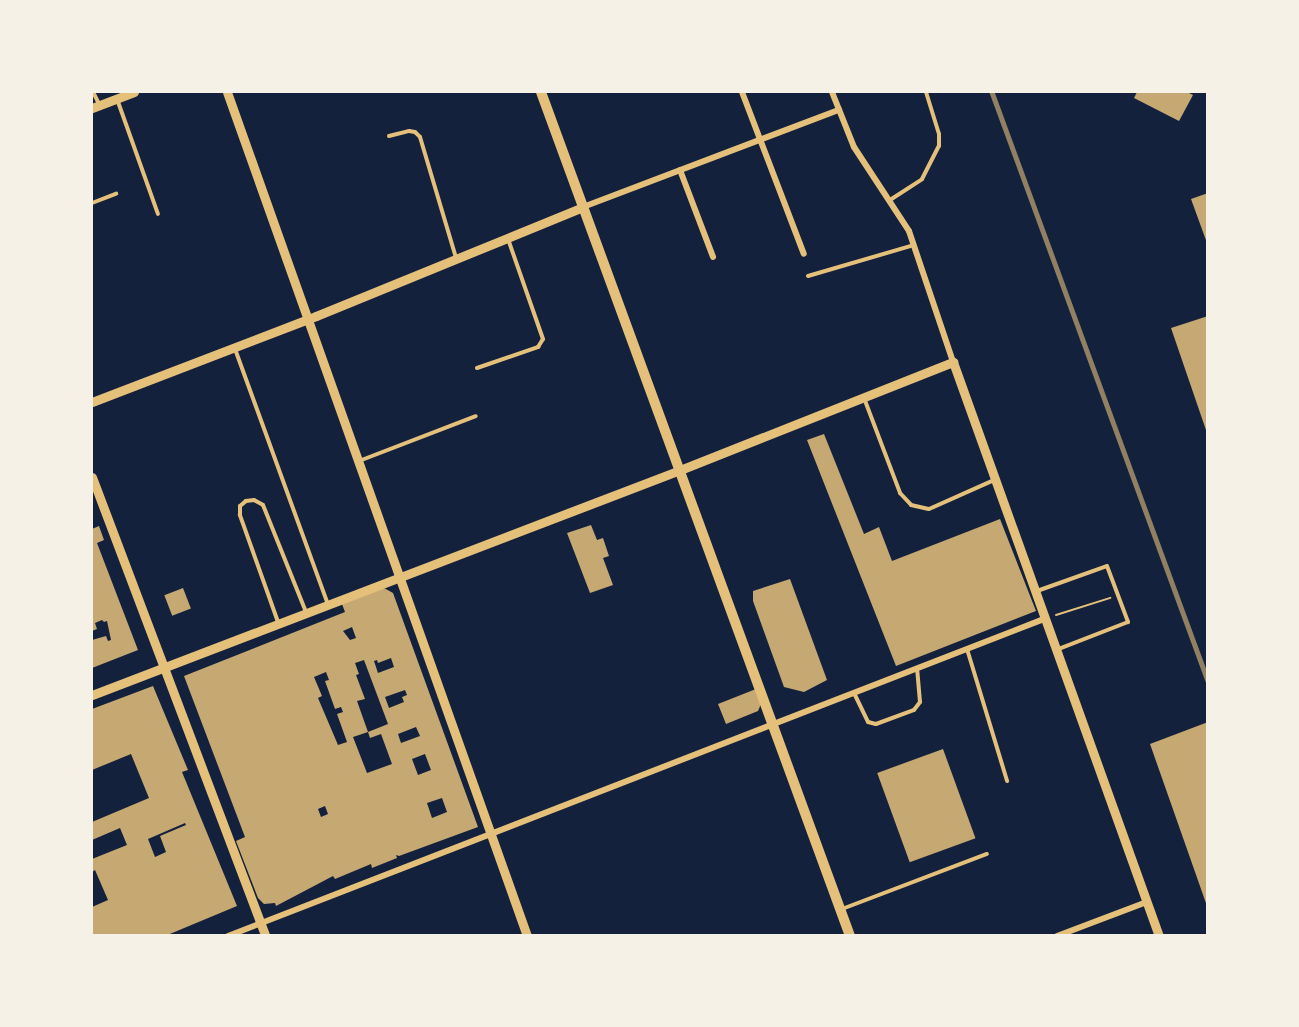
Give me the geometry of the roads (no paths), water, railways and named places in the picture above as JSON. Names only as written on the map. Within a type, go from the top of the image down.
[{"type":"main road","points":[[541,92],[849,936]]},
{"type":"street","points":[[95,106],[134,92]]},
{"type":"street","points":[[227,92],[527,936]]},
{"type":"street","points":[[742,92],[804,254]]},
{"type":"street","points":[[832,92],[864,164],[902,217],[914,245],[994,480],[1159,936]]},
{"type":"street","points":[[92,402],[308,319],[583,207],[839,110]]},
{"type":"street","points":[[680,170],[713,257]]},
{"type":"street","points":[[92,695],[680,470],[953,362]]},
{"type":"street","points":[[92,477],[265,936]]},
{"type":"street","points":[[228,936],[1044,619]]},
{"type":"street","points":[[1057,936],[1147,902]]},
{"type":"lane","points":[[93,92],[95,106]]},
{"type":"lane","points":[[890,200],[922,179],[939,146],[939,134],[926,92]]},
{"type":"lane","points":[[116,98],[158,214]]},
{"type":"lane","points":[[389,136],[409,131],[416,132],[420,137],[456,259]]},
{"type":"lane","points":[[92,203],[116,194]]},
{"type":"lane","points":[[477,368],[538,347],[543,339],[507,238]]},
{"type":"lane","points":[[808,276],[914,245]]},
{"type":"lane","points":[[234,348],[329,604]]},
{"type":"lane","points":[[864,397],[900,494],[911,505],[929,509],[994,480]]},
{"type":"lane","points":[[358,461],[476,416]]},
{"type":"lane","points":[[279,623],[240,515],[240,506],[246,501],[254,500],[263,505],[307,613]]},
{"type":"lane","points":[[1034,592],[1107,566],[1128,622],[1056,650]]},
{"type":"lane","points":[[967,649],[1007,781]]},
{"type":"lane","points":[[854,693],[868,722],[876,724],[914,710],[920,702],[916,669]]},
{"type":"lane","points":[[840,909],[987,854]]},
{"type":"railway","points":[[992,92],[1208,681]]}]
